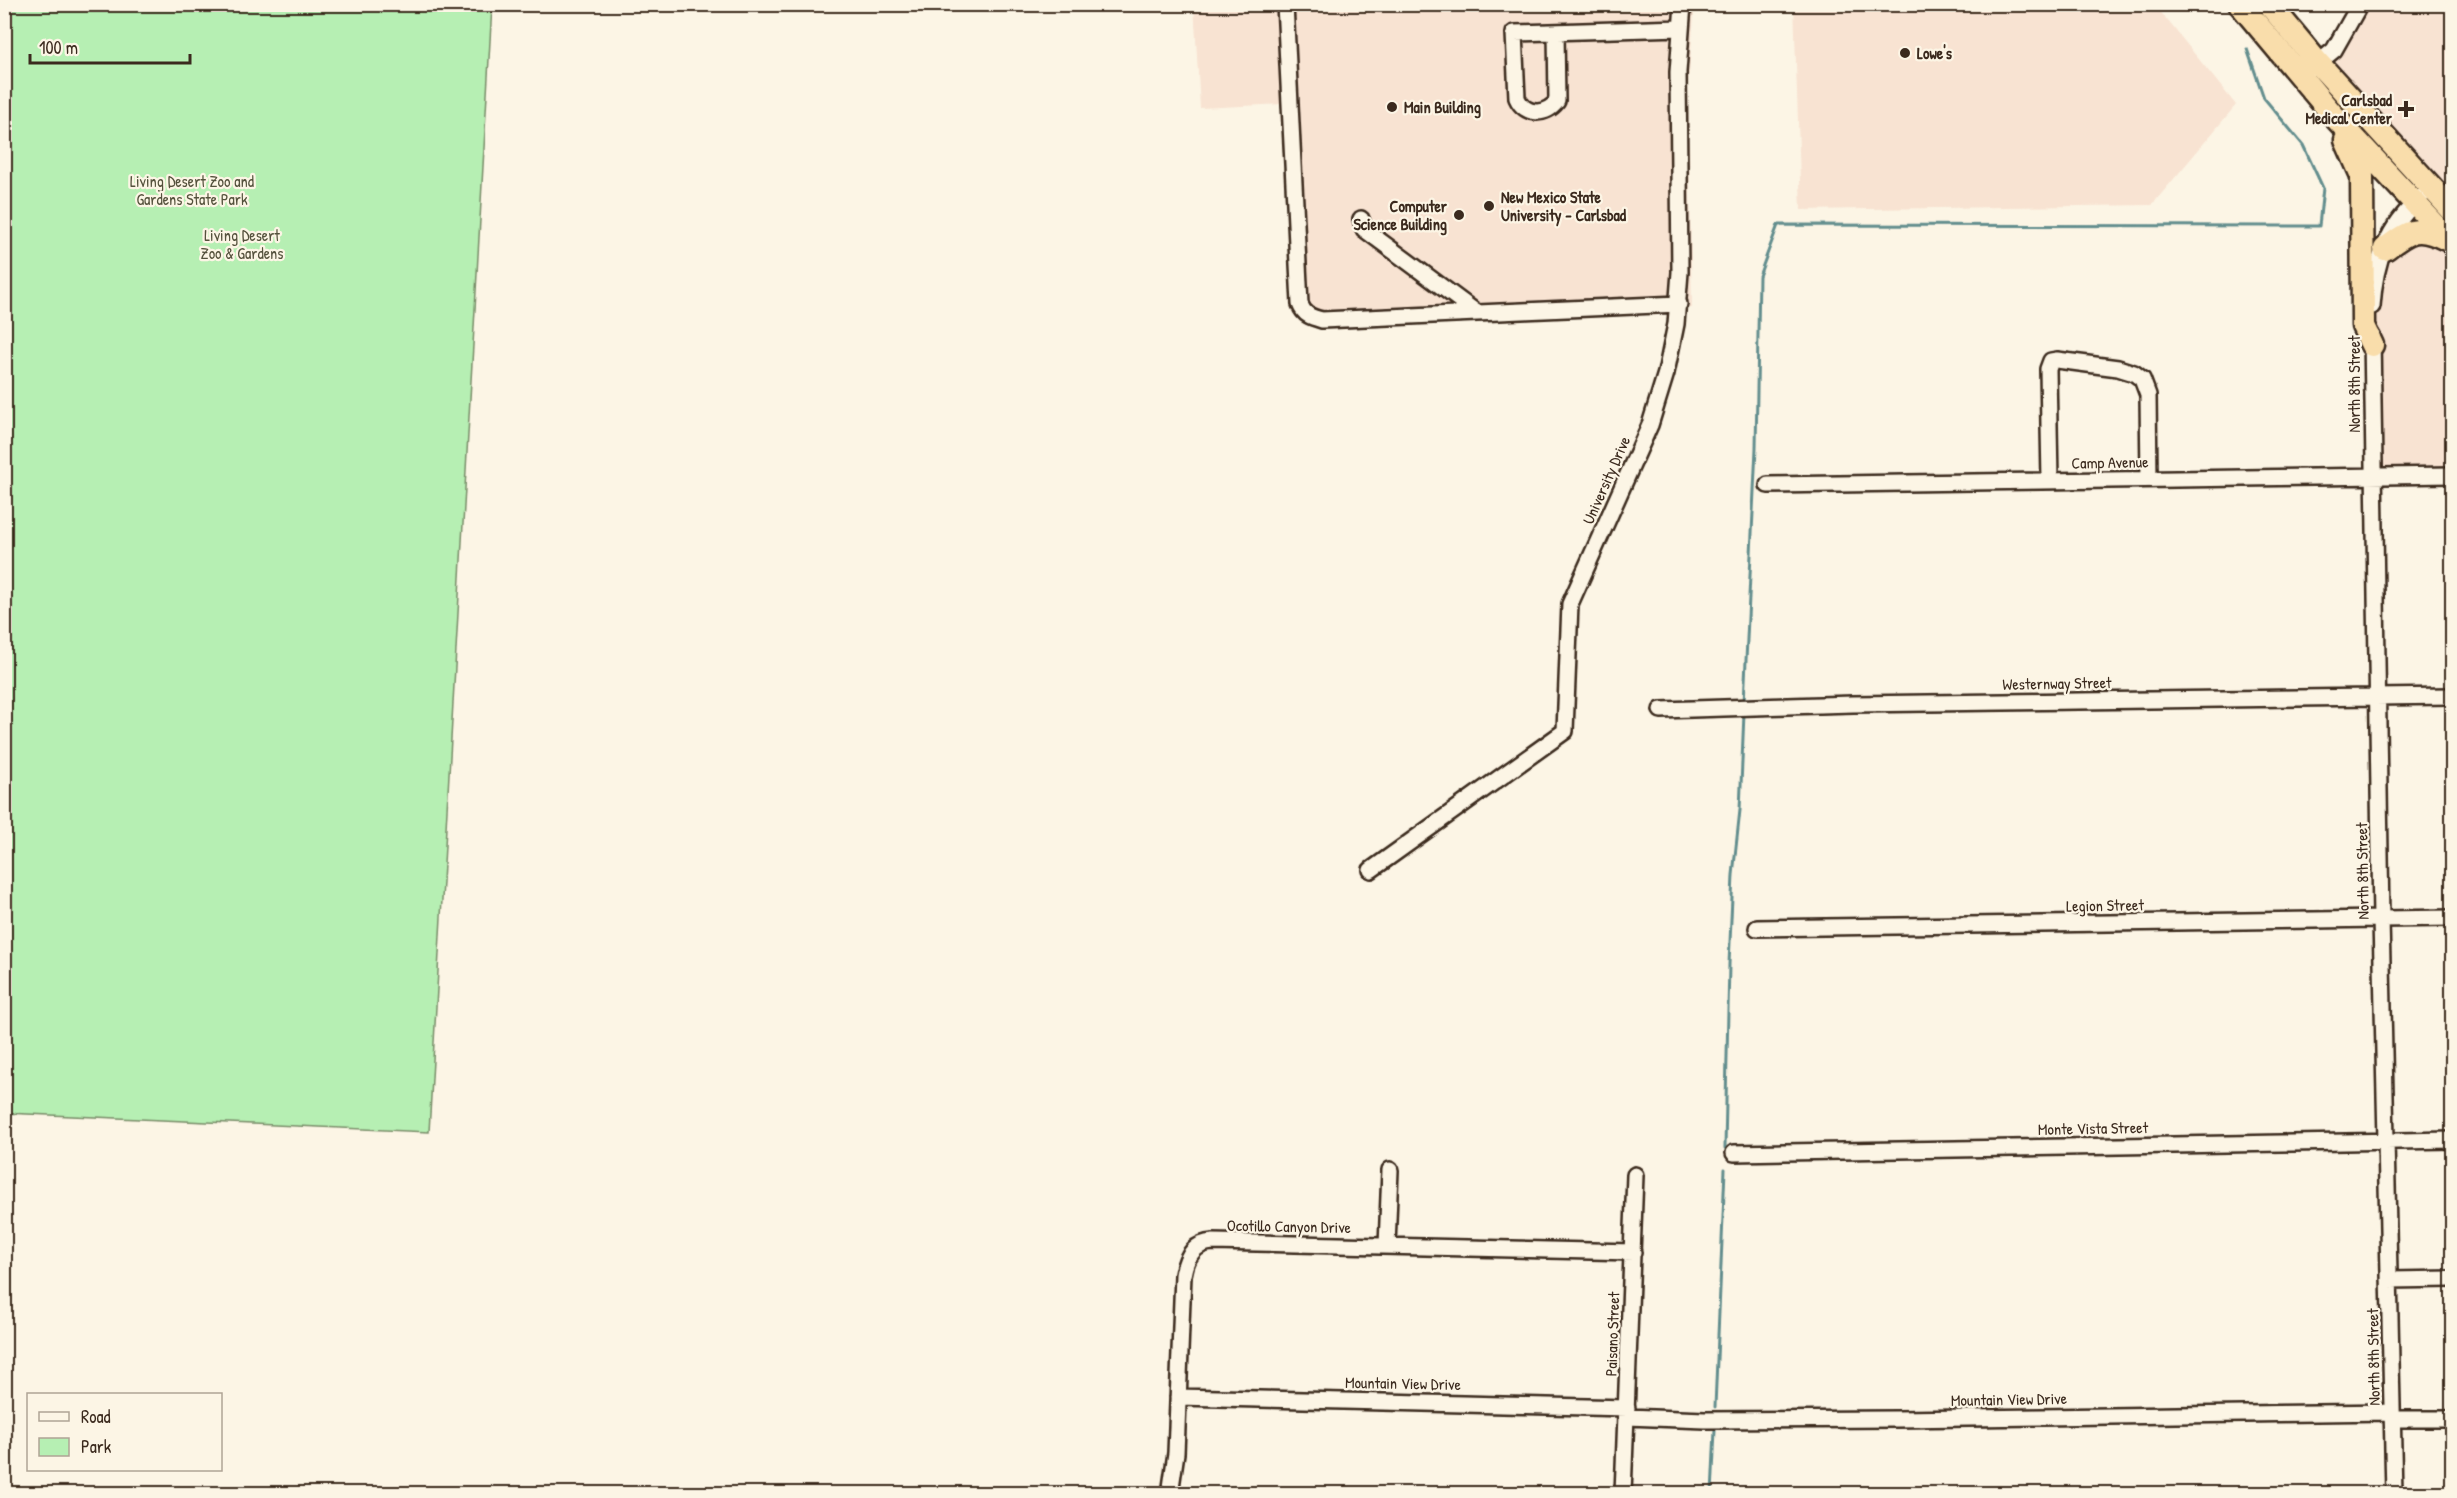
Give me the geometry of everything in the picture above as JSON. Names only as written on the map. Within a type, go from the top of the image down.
[{"type":"highway","points":[[2240,4],[2441,199]]},
{"type":"highway","points":[[2269,4],[2310,70],[2362,176],[2364,326],[2372,345]]},
{"type":"highway","points":[[2333,115],[2451,242]]},
{"type":"highway","points":[[2385,249],[2411,231],[2427,231],[2451,242]]},
{"type":"street","points":[[1285,4],[1300,304],[1309,316],[1322,320],[1679,304]]},
{"type":"street","name":"University Drive","points":[[1371,870],[1565,731],[1570,604],[1650,424],[1666,373],[1679,304],[1678,72],[1683,4]]},
{"type":"street","points":[[2310,70],[2334,50],[2360,4]]},
{"type":"street","points":[[1556,32],[1559,91],[1557,102],[1552,108],[1536,112],[1527,111],[1520,106],[1517,98],[1514,33],[1681,28]]},
{"type":"street","name":"North 8th Street","points":[[2394,1494],[2381,919],[2372,295],[2376,274],[2393,227],[2418,208],[2441,199]]},
{"type":"street","points":[[1361,219],[1364,229],[1477,313]]},
{"type":"street","points":[[2050,481],[2048,369],[2051,361],[2056,360],[2118,368],[2130,371],[2142,379],[2148,395],[2149,479]]},
{"type":"street","name":"Camp Avenue","points":[[1768,485],[2452,475]]},
{"type":"street","name":"Westernway Street","points":[[1661,710],[1854,704],[2452,696]]},
{"type":"street","name":"Legion Street","points":[[1757,928],[2452,918]]},
{"type":"street","name":"Monte Vista Street","points":[[1734,1153],[2452,1140]]},
{"type":"street","points":[[1388,1246],[1390,1170]]},
{"type":"street","name":"Paisano Street","points":[[1623,1494],[1635,1175]]},
{"type":"street","name":"Ocotillo Canyon Drive","points":[[1170,1494],[1176,1453],[1183,1275],[1188,1257],[1197,1247],[1213,1242],[1633,1251]]},
{"type":"street","points":[[2389,1280],[2452,1279]]},
{"type":"street","name":"Mountain View Drive","points":[[1178,1397],[1627,1413],[1705,1420],[2392,1416],[2452,1419]]},
{"type":"shaded area","name":"New Mexico State University - Carlsbad","points":[[1194,5],[1695,5],[1688,85],[1692,308],[1323,326],[1307,324],[1298,314],[1283,104],[1200,108]]},
{"type":"shaded area","points":[[1794,5],[2155,5],[2236,105],[2152,205],[1801,210]]},
{"type":"shaded area","name":"Carlsbad Medical Center","points":[[2360,5],[2452,5],[2452,210],[2318,63]]},
{"type":"shaded area","points":[[2397,240],[2452,243],[2452,475],[2373,476],[2372,308],[2376,274]]},
{"type":"green space","name":"Living Desert Zoo & Gardens","points":[[5,4],[492,5],[429,1132],[5,1113]]},
{"type":"waterway","points":[[2296,10],[2301,4]]},
{"type":"waterway","points":[[1744,703],[1756,448],[1759,276],[1778,225],[2319,226],[2323,188],[2303,145],[2264,98],[2247,49]]},
{"type":"waterway","points":[[1725,1148],[1729,964],[1744,713]]},
{"type":"waterway","points":[[1715,1407],[1725,1169]]},
{"type":"waterway","points":[[1712,1494],[1715,1430]]},
{"type":"place","name":"Lowe's","points":[[1905,53]]},
{"type":"place","name":"Main Building","points":[[1392,107]]},
{"type":"place","name":"Carlsbad Medical Center","points":[[2406,109]]},
{"type":"place","name":"New Mexico State University - Carlsbad","points":[[1489,206]]},
{"type":"place","name":"Computer Science Building","points":[[1459,215]]},
{"type":"park label","name":"Living Desert Zoo and Gardens State Park","points":[[192,190]]}]
